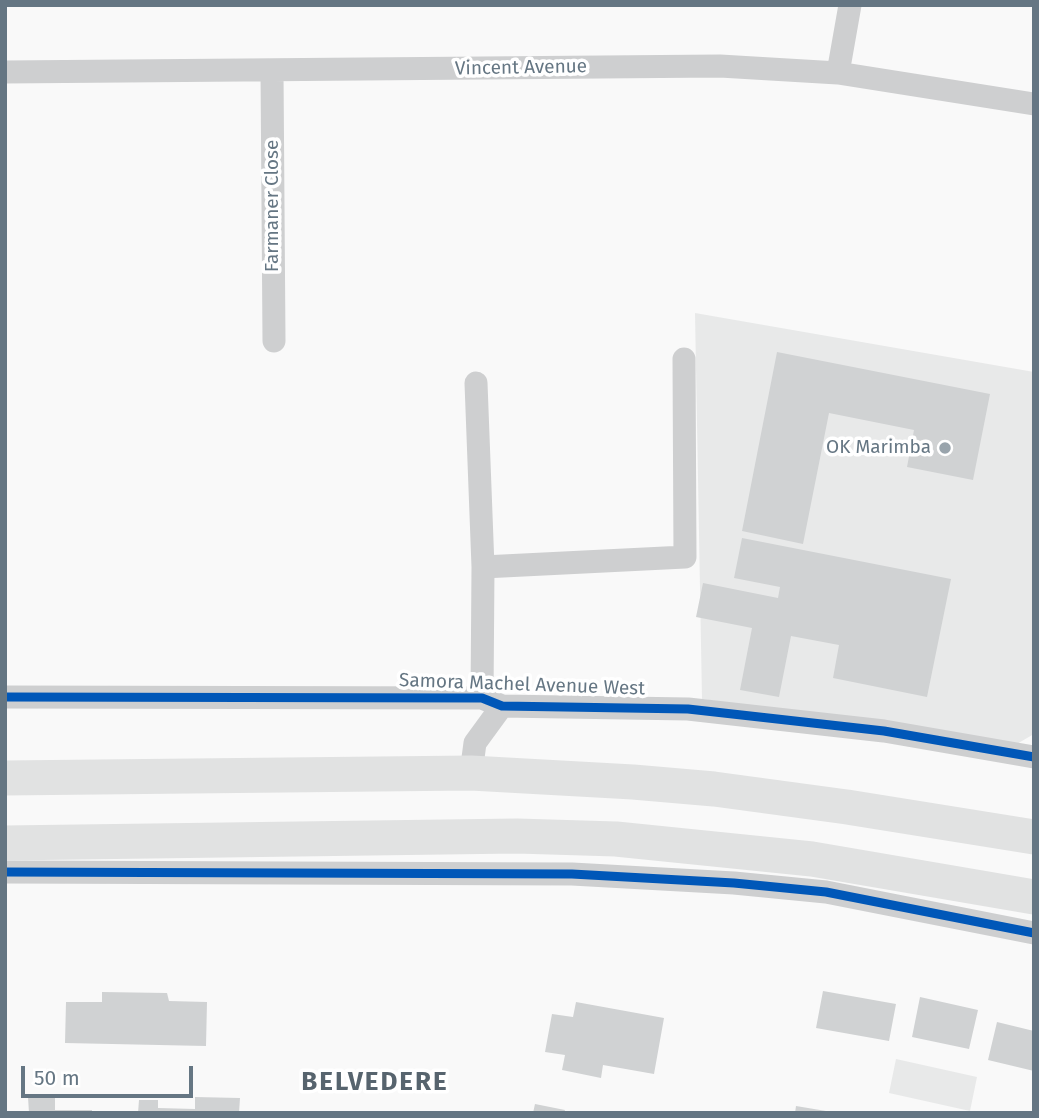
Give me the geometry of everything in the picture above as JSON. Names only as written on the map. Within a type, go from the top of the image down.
[{"type":"highway","points":[[5,778],[471,773],[714,789],[1034,837]]},
{"type":"highway","points":[[5,843],[517,836],[616,839],[812,859],[1034,897]]},
{"type":"street","points":[[838,73],[850,5]]},
{"type":"street","name":"Vincent Avenue","points":[[5,72],[720,66],[838,73],[1034,104]]},
{"type":"street","name":"Farmaner Close","points":[[272,71],[274,341]]},
{"type":"street","points":[[482,567],[685,557],[684,359]]},
{"type":"street","points":[[471,773],[475,743],[492,702],[482,567],[476,383]]},
{"type":"street","name":"Samora Machel Avenue West","points":[[5,697],[492,702],[642,707],[737,713],[884,731],[1034,757]]},
{"type":"street","points":[[5,872],[548,874],[734,883],[826,892],[1034,933]]},
{"type":"shaded area","points":[[695,313],[1034,372],[1034,734],[1015,745],[702,699]]},
{"type":"shaded area","points":[[896,1059],[977,1077],[970,1111],[889,1093]]},
{"type":"building","points":[[777,352],[990,394],[973,480],[907,467],[914,430],[829,413],[803,544],[742,531]]},
{"type":"building","points":[[742,538],[951,579],[927,697],[833,678],[839,645],[791,636],[779,697],[740,690],[752,628],[696,617],[703,583],[778,598],[780,587],[734,578]]},
{"type":"building","points":[[823,991],[896,1004],[889,1041],[816,1028]]},
{"type":"building","points":[[102,992],[167,993],[169,1001],[207,1002],[206,1046],[65,1043],[66,1002],[102,1002]]},
{"type":"building","points":[[920,997],[978,1010],[969,1049],[912,1037]]},
{"type":"building","points":[[576,1002],[664,1018],[654,1074],[603,1065],[601,1078],[562,1070],[565,1055],[545,1052],[552,1014],[573,1017]]},
{"type":"building","points":[[997,1022],[1034,1031],[1034,1071],[988,1060]]},
{"type":"building","points":[[28,1097],[55,1097],[55,1110],[92,1110],[92,1113],[29,1113]]},
{"type":"building","points":[[195,1097],[240,1098],[239,1113],[138,1113],[139,1100],[158,1100],[158,1108],[195,1109]]},
{"type":"building","points":[[535,1104],[565,1110],[564,1113],[533,1113]]},
{"type":"building","points":[[796,1106],[826,1111],[826,1113],[795,1113]]},
{"type":"cycle path","points":[[5,697],[482,698],[502,706],[688,709],[884,731],[1034,757]]},
{"type":"cycle path","points":[[5,872],[572,874],[734,883],[826,892],[1034,933]]},
{"type":"place","name":"OK Marimba","points":[[945,448]]},
{"type":"district","name":"BELVEDERE","points":[[375,1083]]}]
